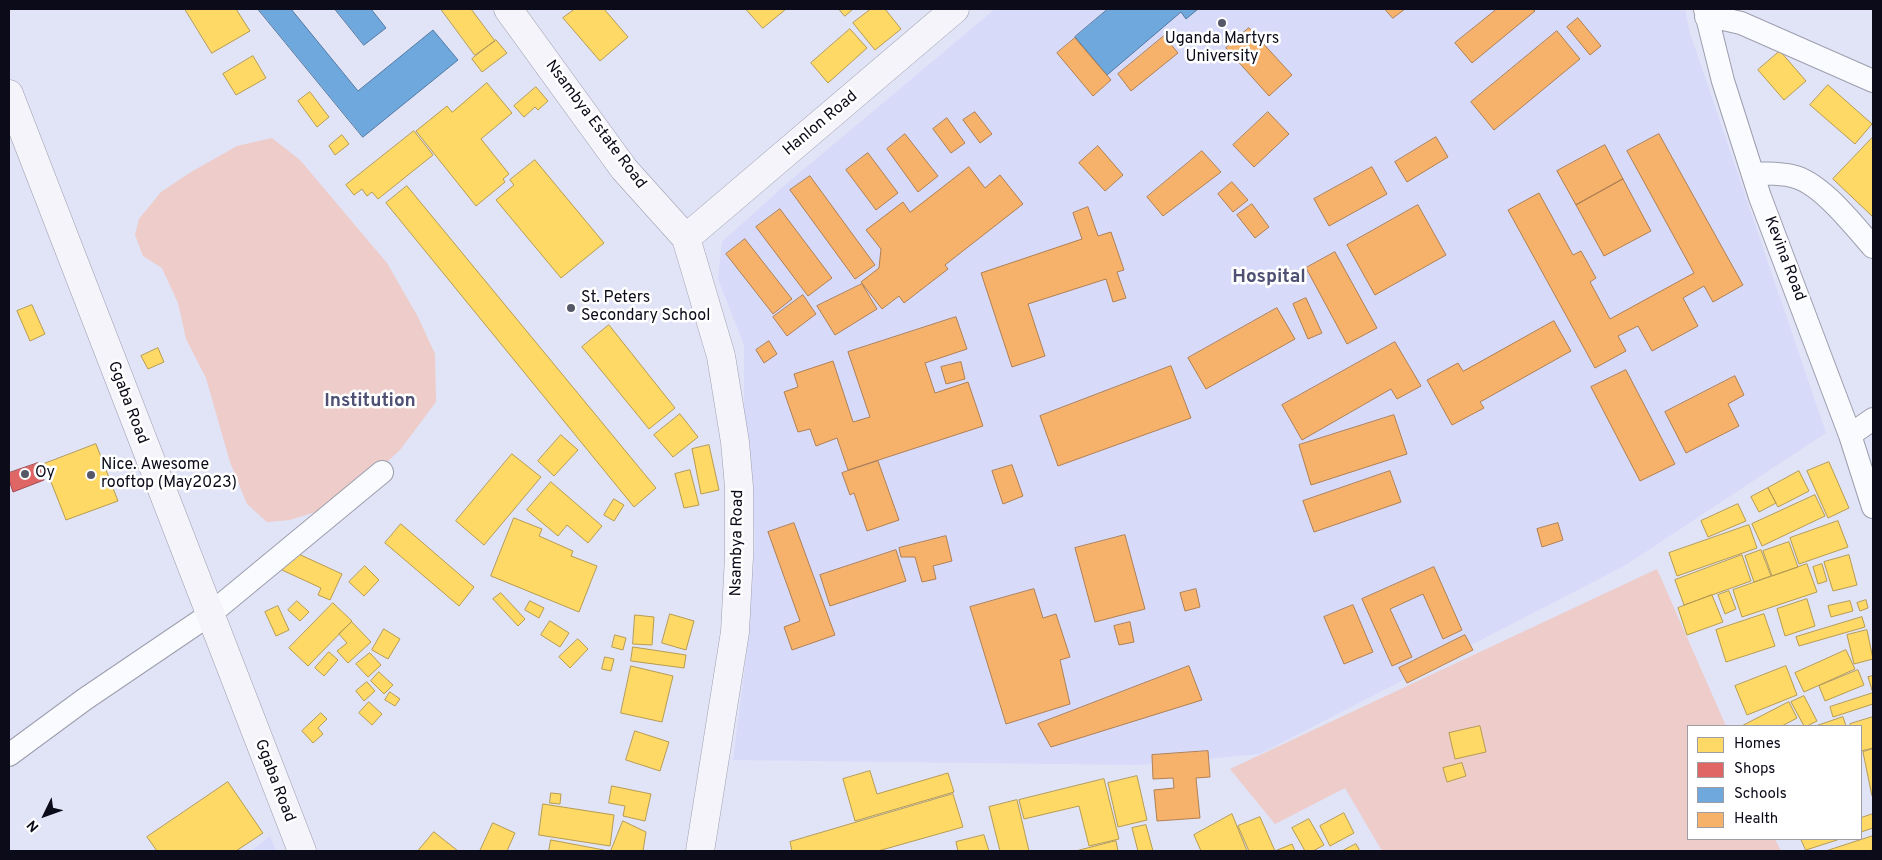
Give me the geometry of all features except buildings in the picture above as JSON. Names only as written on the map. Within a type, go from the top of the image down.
[{"type":"main road","name":"Nsambya Estate Road","points":[[508,9],[624,169],[686,238]]},
{"type":"main road","name":"Hanlon Road","points":[[686,238],[955,9]]},
{"type":"main road","name":"Ggaba Road","points":[[9,94],[209,615],[302,851]]},
{"type":"main road","name":"Nsambya Road","points":[[686,238],[722,356],[735,442],[739,487],[735,632],[700,851]]},
{"type":"street","points":[[1705,13],[1741,23],[1873,81]]},
{"type":"street","name":"Kevina Road","points":[[1705,13],[1723,81],[1753,173],[1850,435],[1873,507]]},
{"type":"street","points":[[1753,173],[1793,176],[1810,185],[1830,199],[1873,247]]},
{"type":"street","points":[[1850,435],[1873,419]]},
{"type":"street","points":[[9,755],[85,699],[209,615],[382,472]]},
{"type":"shaded area","points":[[995,9],[1685,9],[1690,33],[1826,433],[1624,566],[1260,754],[1139,765],[733,760],[748,642],[755,543],[753,485],[744,448],[744,345],[718,279],[722,242],[785,185]]},
{"type":"shaded area","points":[[272,138],[300,160],[387,263],[418,317],[435,354],[436,402],[400,450],[341,504],[290,520],[267,522],[247,504],[230,462],[206,378],[186,339],[178,303],[162,268],[143,256],[135,235],[139,219],[161,192],[191,172],[237,146]]},
{"type":"shaded area","points":[[1657,569],[1726,725],[1687,725],[1687,840],[1776,840],[1781,851],[1382,851],[1345,788],[1275,824],[1230,769]]},
{"type":"shaded area","points":[[270,836],[276,851],[251,851]]},
{"type":"place","name":"Uganda Martyrs University","points":[[1222,23]]},
{"type":"place","name":"St. Peters Secondary School","points":[[571,308]]},
{"type":"place","name":"Oy","points":[[25,474]]},
{"type":"place","name":"Nice. Awesome rooftop (May2023)","points":[[91,475]]},
{"type":"district","name":"Hospital","points":[[1269,278]]},
{"type":"district","name":"Institution","points":[[370,402]]}]
